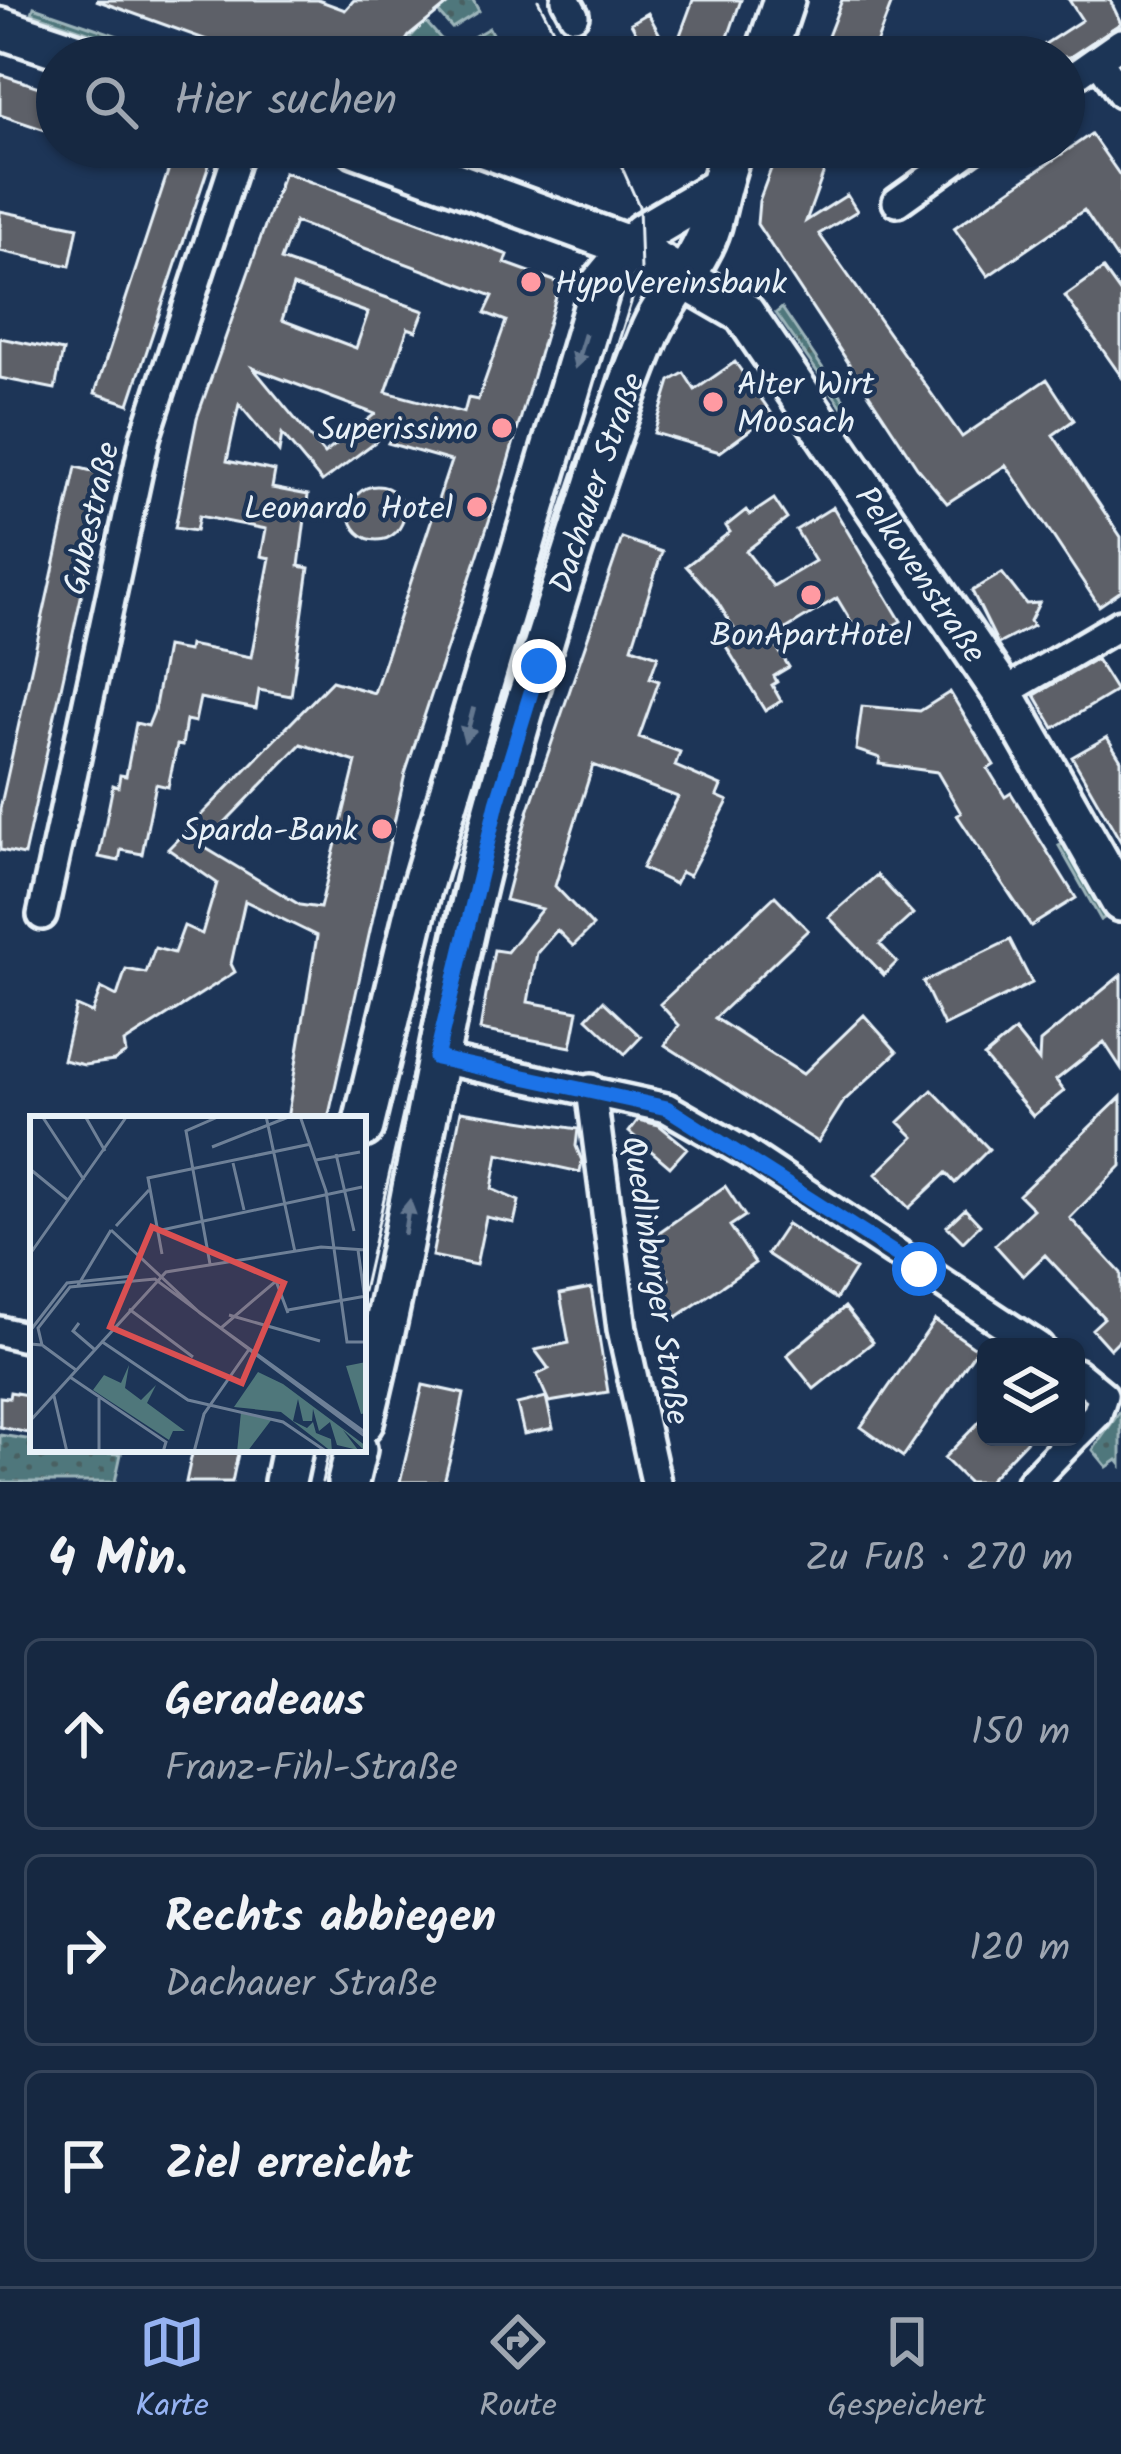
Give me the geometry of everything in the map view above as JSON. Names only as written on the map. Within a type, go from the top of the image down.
[{"type":"main road","points":[[771,36],[784,0]]},
{"type":"main road","points":[[0,28],[36,40]]},
{"type":"main road","name":"Pelkovenstraße","points":[[414,168],[628,246],[726,298],[760,331],[1003,692],[1121,901]]},
{"type":"main road","name":"Dachauer Straße","points":[[366,1404],[436,1058],[497,803],[550,626],[651,330],[710,226],[725,168]]},
{"type":"main road","name":"Dachauer Straße","points":[[366,1116],[418,900],[601,284],[628,246],[668,215],[716,190]]},
{"type":"main road","points":[[285,1482],[291,1452]]},
{"type":"main road","name":"Dachauer Straße","points":[[348,1482],[355,1452]]},
{"type":"street","points":[[1109,51],[1121,93]]},
{"type":"street","name":"Gubestraße","points":[[42,915],[140,458],[233,168]]},
{"type":"street","points":[[897,202],[945,168]]},
{"type":"street","points":[[1003,692],[1121,624]]},
{"type":"street","points":[[436,1058],[592,1090],[690,1119],[1025,1338]]},
{"type":"street","name":"Quedlinburger Straße","points":[[592,1090],[622,1329],[656,1482]]},
{"type":"street","points":[[0,1331],[30,1338]]},
{"type":"street","points":[[1085,1380],[1103,1395],[1097,1414],[1085,1426]]},
{"type":"street","points":[[1030,1482],[1065,1446]]},
{"type":"green space","points":[[453,0],[473,0],[479,11],[452,28],[437,11]]},
{"type":"green space","points":[[34,7],[118,36],[99,36],[32,13]]},
{"type":"green space","points":[[425,21],[438,36],[412,36]]},
{"type":"green space","points":[[782,308],[847,404],[842,407],[776,313]]},
{"type":"green space","points":[[1071,840],[1112,913],[1101,920],[1059,846]]},
{"type":"green space","points":[[1121,1410],[1121,1465],[1117,1460],[1107,1467],[1093,1450]]},
{"type":"green space","points":[[0,1435],[30,1440],[30,1452],[121,1454],[115,1482],[0,1482]]},
{"type":"building","points":[[96,0],[318,0],[345,10],[354,0],[453,0],[409,36],[196,36]]},
{"type":"building","points":[[693,0],[741,0],[728,36],[680,36]]},
{"type":"building","points":[[842,0],[893,0],[879,36],[828,36]]},
{"type":"building","points":[[1069,0],[1110,0],[1121,23],[1085,47],[1085,36],[1057,36],[1082,20]]},
{"type":"building","points":[[648,13],[661,36],[638,36],[631,23]]},
{"type":"building","points":[[0,74],[36,86],[36,127],[0,115]]},
{"type":"building","points":[[1091,134],[1121,177],[1121,265],[1084,210],[988,276],[954,228],[1041,168],[1085,168],[1085,138]]},
{"type":"building","points":[[169,168],[208,168],[129,404],[95,393]]},
{"type":"building","points":[[771,168],[825,168],[806,221],[847,195],[857,211],[819,234],[962,437],[1047,379],[1074,420],[1053,435],[1121,537],[1121,591],[1099,606],[1006,465],[947,503],[917,467],[757,224],[759,201]]},
{"type":"building","points":[[284,172],[508,255],[505,263],[560,283],[503,479],[405,774],[329,1116],[287,1116],[317,936],[245,901],[231,964],[235,972],[124,1043],[126,1053],[114,1061],[84,1065],[63,1060],[76,1006],[92,1013],[101,988],[117,996],[126,969],[146,973],[155,948],[174,953],[184,926],[202,934],[217,883],[168,849],[332,681],[374,693],[451,461],[388,443],[399,424],[322,482],[282,434],[279,452],[239,404],[227,461],[275,471],[272,488],[308,495],[299,566],[309,568],[291,696],[259,690],[256,709],[200,698],[195,722],[186,720],[182,746],[177,745],[168,787],[156,784],[142,854],[121,850],[119,861],[99,857],[113,785],[118,787],[120,775],[126,776],[136,723],[148,726],[154,711],[166,647],[188,651],[189,645],[251,657],[270,558],[261,556],[266,529],[199,516],[196,531],[175,528],[197,418]],"holes":[[[295,222],[493,296],[485,313],[506,321],[478,400],[468,398],[464,413],[386,392],[408,328],[416,331],[424,311],[281,260]],[[293,286],[368,313],[356,348],[282,320]],[[253,368],[375,414],[324,454]],[[301,744],[356,762],[320,908],[300,905],[202,846]]]},
{"type":"building","points":[[0,211],[78,227],[70,266],[0,251]]},
{"type":"building","points":[[1103,269],[1121,294],[1121,376],[1065,296]]},
{"type":"building","points":[[0,338],[63,351],[55,389],[0,378]]},
{"type":"building","name":"Alter Wirt Moosach","points":[[735,362],[772,414],[720,452],[654,433],[670,381],[684,373],[695,390]]},
{"type":"building","points":[[76,467],[108,475],[24,855],[0,850],[0,809]]},
{"type":"building","points":[[377,486],[396,494],[404,513],[396,532],[377,540],[358,532],[350,513],[358,494]]},
{"type":"building","points":[[774,499],[787,519],[746,551],[773,586],[815,561],[796,530],[833,507],[901,621],[864,643],[837,598],[771,638],[789,667],[774,676],[777,682],[772,685],[781,701],[765,711],[724,643],[738,635],[715,598],[686,566],[730,532],[726,526],[746,510],[750,515]]},
{"type":"building","points":[[622,538],[662,552],[632,647],[658,656],[650,678],[659,681],[639,737],[680,752],[675,766],[721,786],[717,796],[728,801],[689,876],[681,872],[675,884],[642,868],[678,797],[593,765],[555,886],[593,926],[573,946],[557,930],[537,953],[528,1002],[578,1011],[571,1047],[480,1030],[494,950],[507,952],[542,909],[505,900],[528,812]]},
{"type":"building","points":[[1002,573],[1026,604],[1039,603],[1030,621],[1033,626],[998,644],[972,591]]},
{"type":"building","points":[[1096,659],[1116,691],[1054,728],[1035,695]]},
{"type":"building","points":[[950,692],[994,765],[988,769],[1005,797],[1011,793],[1076,898],[1031,926],[957,815],[961,813],[937,772],[879,764],[880,758],[856,750],[862,706],[920,711]]},
{"type":"building","points":[[1107,737],[1121,760],[1121,842],[1072,757]]},
{"type":"building","points":[[877,875],[913,914],[880,944],[897,962],[884,975],[829,917]]},
{"type":"building","points":[[775,896],[808,930],[715,1018],[803,1074],[864,1015],[897,1052],[844,1101],[818,1142],[665,1045],[679,1025],[660,1004]]},
{"type":"building","points":[[1010,940],[1032,983],[944,1026],[923,982]]},
{"type":"building","points":[[1121,975],[1121,1068],[1104,1042],[1056,1080],[1064,1091],[1033,1116],[984,1057],[1015,1031],[1039,1061],[1040,1042]]},
{"type":"building","points":[[603,1001],[641,1037],[625,1054],[587,1018]]},
{"type":"building","points":[[932,1090],[989,1149],[955,1183],[946,1173],[909,1208],[876,1174],[914,1137],[899,1122]]},
{"type":"building","points":[[1121,1097],[1121,1166],[1070,1218],[1121,1273],[1121,1338],[1110,1349],[1092,1329],[1104,1318],[1045,1255],[1023,1276],[995,1245],[1033,1209],[1019,1195]]},
{"type":"building","points":[[461,1111],[578,1129],[576,1146],[582,1161],[580,1172],[498,1154],[492,1189],[519,1201],[514,1223],[486,1217],[476,1265],[432,1256]]},
{"type":"building","points":[[638,1120],[659,1125],[687,1148],[670,1167],[629,1132]]},
{"type":"building","points":[[725,1186],[745,1216],[730,1226],[755,1263],[677,1317],[657,1288],[669,1279],[645,1242]]},
{"type":"building","points":[[965,1209],[980,1225],[963,1242],[947,1226]]},
{"type":"building","points":[[787,1224],[855,1269],[836,1299],[767,1254]]},
{"type":"building","points":[[591,1288],[608,1392],[549,1402],[537,1375],[549,1369],[535,1350],[569,1343],[560,1294]]},
{"type":"building","points":[[845,1307],[873,1342],[814,1389],[787,1355]]},
{"type":"building","points":[[935,1320],[977,1349],[903,1457],[861,1427]]},
{"type":"building","points":[[423,1385],[464,1394],[455,1438],[444,1482],[400,1482]]},
{"type":"building","points":[[10,1392],[30,1395],[30,1433],[0,1427],[0,1397],[9,1398]]},
{"type":"building","points":[[546,1397],[553,1428],[524,1434],[517,1404]]},
{"type":"building","points":[[977,1424],[977,1446],[1021,1446],[987,1482],[968,1482],[944,1458]]},
{"type":"building","points":[[192,1452],[238,1452],[232,1482],[186,1482]]},
{"type":"tram line","points":[[538,0],[556,36]]},
{"type":"tram line","points":[[366,1278],[476,792],[641,271],[639,206],[622,168]]},
{"type":"tram line","points":[[322,1482],[328,1452]]},
{"type":"place","name":"HypoVereinsbank","points":[[531,282]]},
{"type":"place","name":"Alter Wirt Moosach","points":[[713,402]]},
{"type":"place","name":"Superissimo","points":[[502,428]]},
{"type":"place","name":"Leonardo Hotel","points":[[477,507]]},
{"type":"place","name":"BonApartHotel","points":[[811,595]]},
{"type":"place","name":"Sparda-Bank","points":[[382,829]]},
{"type":"route","points":[[539,666],[497,803],[436,1058],[667,1108],[744,1152],[919,1269]]}]
